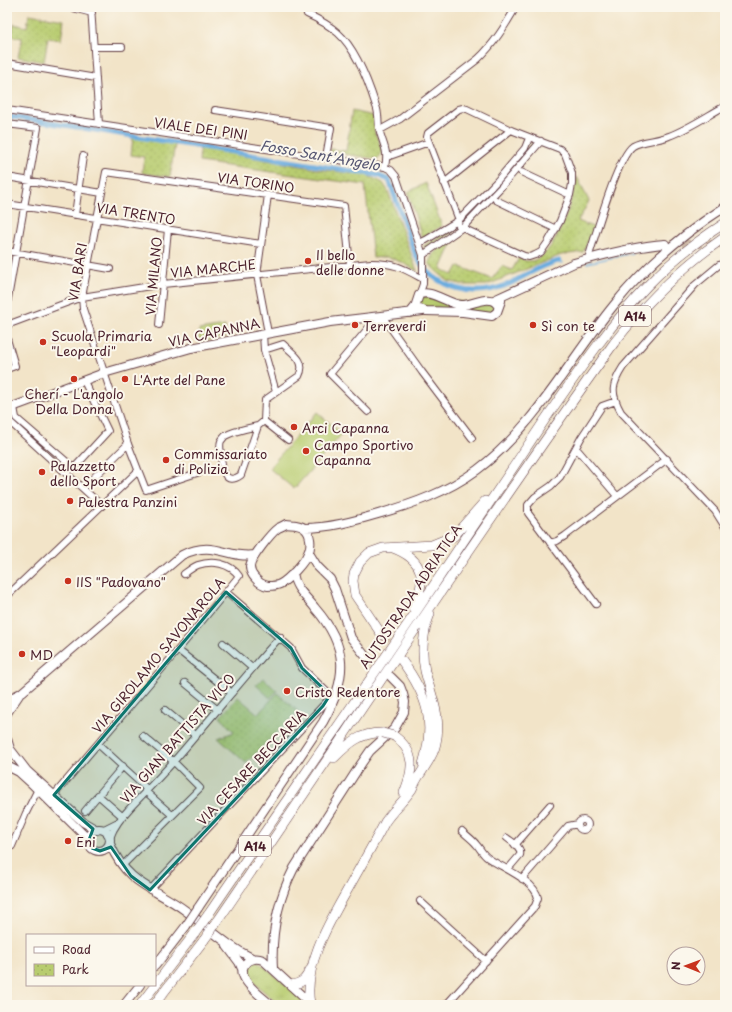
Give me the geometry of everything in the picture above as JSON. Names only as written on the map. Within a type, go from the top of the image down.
[{"type":"highway","name":"AUTOSTRADA ADRIATICA","points":[[156,985],[196,933],[339,722],[398,639],[572,381],[625,311],[647,286],[702,238],[725,223]]},
{"type":"highway","name":"AUTOSTRADA ADRIATICA","points":[[154,1005],[217,922],[322,770],[442,590],[614,343],[634,318],[674,276],[705,250],[725,237]]},
{"type":"highway","points":[[382,635],[358,600],[353,588],[354,574],[360,562],[369,553],[383,548],[432,545],[454,536],[510,471]]},
{"type":"highway","points":[[391,548],[402,552],[412,560],[419,570],[421,578],[419,595],[398,639]]},
{"type":"highway","points":[[419,774],[433,755],[438,732],[437,716],[425,670],[423,645],[429,615],[442,590]]},
{"type":"highway","points":[[291,986],[300,983],[305,979],[314,962],[327,926],[385,822],[411,789],[425,758],[429,742],[429,719],[426,704],[416,680],[402,661]]},
{"type":"highway","points":[[322,770],[352,742],[362,736],[373,732],[394,736],[407,750],[411,766],[409,778],[399,804]]},
{"type":"highway","points":[[311,1004],[308,991],[314,962]]},
{"type":"highway","name":"AUTOSTRADA ADRIATICA","points":[[141,1004],[155,986]]},
{"type":"main road","points":[[250,568],[254,555],[277,528],[286,524],[304,528],[323,527],[405,507],[452,486],[477,470],[518,432],[545,400],[595,328],[634,282],[654,261],[685,234],[725,207]]},
{"type":"main road","points":[[410,312],[415,307],[422,293],[428,292],[452,303],[463,305],[471,305],[488,299],[496,303],[504,295],[561,269],[588,259],[644,246],[665,244]]},
{"type":"main road","points":[[418,299],[419,308],[423,311]]},
{"type":"main road","name":"VIA CAPANNA","points":[[10,408],[104,373],[173,352],[254,335],[330,322],[383,318],[410,312],[463,312],[489,317],[496,314],[498,310],[496,303]]},
{"type":"main road","points":[[310,542],[313,536],[323,527]]},
{"type":"main road","points":[[238,555],[250,568],[258,582],[273,586],[281,584],[293,573],[309,553],[310,542],[308,534],[304,528]]},
{"type":"main road","points":[[7,700],[21,693],[182,555],[192,550],[202,548],[222,550],[238,555],[254,555]]},
{"type":"main road","points":[[309,553],[332,584],[339,600],[351,638],[367,658]]},
{"type":"main road","points":[[302,563],[318,566]]},
{"type":"main road","points":[[156,965],[186,926],[323,722],[338,691],[341,675],[341,657],[338,641],[327,623],[300,592],[296,585],[293,573]]},
{"type":"main road","points":[[281,584],[300,592]]},
{"type":"main road","points":[[273,969],[272,945],[279,904],[285,885],[294,868],[361,764],[370,751],[395,728],[404,712],[405,702],[403,694],[400,686],[391,677]]},
{"type":"main road","points":[[7,713],[21,693]]},
{"type":"main road","points":[[7,738],[10,749],[27,771],[83,822],[107,833],[119,863]]},
{"type":"main road","points":[[7,757],[10,749]]},
{"type":"main road","points":[[7,766],[19,772],[38,789],[89,840],[92,848],[96,851],[102,851],[108,847],[110,841]]},
{"type":"main road","points":[[89,840],[91,834],[99,830]]},
{"type":"main road","points":[[102,851],[119,863],[131,876],[150,890],[178,906],[223,941],[258,959],[273,969],[311,1004]]},
{"type":"main road","points":[[223,941],[239,962],[245,980],[271,1005]]},
{"type":"main road","points":[[242,971],[246,963],[258,959],[268,953],[272,945]]},
{"type":"main road","points":[[127,1002],[139,986]]},
{"type":"street","points":[[69,7],[92,10],[99,124]]},
{"type":"street","points":[[380,130],[400,119],[478,59],[489,49],[500,35],[516,7]]},
{"type":"street","points":[[307,14],[329,25],[339,34],[350,45],[358,60],[376,107],[380,130],[387,152],[385,167],[391,170],[396,176],[424,256],[423,281],[418,299]]},
{"type":"street","points":[[94,47],[122,47]]},
{"type":"street","points":[[7,63],[96,78]]},
{"type":"street","points":[[588,259],[612,186],[627,152],[632,146],[669,136],[725,106]]},
{"type":"street","points":[[459,109],[467,109],[529,138],[560,149],[565,154],[572,173],[570,195],[556,229],[541,252],[529,257],[517,253],[463,227],[464,223],[459,220],[427,137],[428,133],[459,109]]},
{"type":"street","name":"VIALE DEI PINI","points":[[7,110],[385,167]]},
{"type":"street","points":[[215,110],[331,128],[326,158]]},
{"type":"street","points":[[7,124],[38,128],[7,304]]},
{"type":"street","points":[[444,183],[511,130]]},
{"type":"street","points":[[419,243],[459,220],[497,181],[525,148],[529,138]]},
{"type":"street","points":[[424,256],[463,227],[502,186],[540,141]]},
{"type":"street","points":[[387,157],[429,142]]},
{"type":"street","points":[[75,215],[84,156]]},
{"type":"street","name":"VIA BARI","points":[[106,172],[82,297],[83,309],[128,444],[146,490],[200,472]]},
{"type":"street","name":"VIA TORINO","points":[[106,172],[344,206],[350,265]]},
{"type":"street","points":[[521,172],[570,195]]},
{"type":"street","points":[[7,177],[102,192]]},
{"type":"street","points":[[264,350],[265,333],[257,275],[268,195]]},
{"type":"street","points":[[496,200],[556,229]]},
{"type":"street","name":"VIA TRENTO","points":[[7,204],[261,244]]},
{"type":"street","name":"VIA MILANO","points":[[159,325],[168,229]]},
{"type":"street","points":[[7,251],[110,269]]},
{"type":"street","name":"VIA MARCHE","points":[[7,325],[82,297],[163,284],[371,263],[393,264],[402,267],[423,281]]},
{"type":"street","points":[[725,264],[719,265],[695,285],[623,367],[615,378],[613,386],[616,401],[621,412],[715,511],[725,527]]},
{"type":"street","points":[[423,281],[428,292]]},
{"type":"street","points":[[368,412],[330,374],[370,326],[383,318],[472,438]]},
{"type":"street","points":[[254,335],[264,350],[276,392]]},
{"type":"street","points":[[7,339],[15,366],[7,369]]},
{"type":"street","points":[[258,426],[241,475],[231,479],[225,476],[220,446],[221,440],[226,436],[258,426],[264,421],[265,400],[299,376],[302,371],[302,364],[299,358],[283,344],[264,350]]},
{"type":"street","points":[[10,408],[16,418],[74,468],[108,431],[84,381]]},
{"type":"street","points":[[596,604],[528,513],[527,509],[528,504],[535,497],[556,482],[602,406],[616,401]]},
{"type":"street","points":[[7,415],[10,422],[102,506]]},
{"type":"street","points":[[264,421],[288,440]]},
{"type":"street","points":[[82,488],[128,444]]},
{"type":"street","points":[[576,448],[617,496]]},
{"type":"street","points":[[550,543],[566,536],[666,459]]},
{"type":"street","points":[[7,596],[138,471]]},
{"type":"street","name":"VIA GIROLAMO SAVONAROLA","points":[[54,795],[239,576],[235,570],[226,565],[210,563],[198,565],[184,574]]},
{"type":"street","name":"VIA CESARE BECCARIA","points":[[150,890],[330,698],[330,695],[302,668],[291,648],[226,592]]},
{"type":"street","name":"VIA GIAN BATTISTA VICO","points":[[110,841],[113,830],[123,817],[146,790],[174,762],[252,668],[280,637]]},
{"type":"street","name":"VIA GIAN BATTISTA VICO","points":[[223,642],[252,668]]},
{"type":"street","points":[[178,650],[232,693]]},
{"type":"street","points":[[185,683],[218,710]]},
{"type":"street","points":[[165,710],[196,736]]},
{"type":"street","points":[[119,863],[200,788],[174,762],[143,736]]},
{"type":"street","points":[[98,744],[172,815]]},
{"type":"street","points":[[84,811],[122,766]]},
{"type":"street","points":[[12,846],[26,812],[38,789]]},
{"type":"street","points":[[98,795],[123,817]]},
{"type":"street","points":[[516,845],[550,805]]},
{"type":"street","name":"VIA GIAN BATTISTA VICO","points":[[99,830],[118,823]]},
{"type":"street","points":[[522,879],[568,826],[578,824]]},
{"type":"street","points":[[446,1005],[537,903],[538,898],[535,890],[522,879],[487,858],[481,852],[478,845],[462,831]]},
{"type":"street","points":[[507,838],[516,845],[521,854],[508,870]]},
{"type":"street","points":[[420,901],[486,960]]},
{"type":"highlighted area","points":[[226,592],[291,648],[302,668],[330,695],[323,706],[150,890],[131,876],[111,847],[100,851],[92,848],[89,840],[93,829],[54,795]]},
{"type":"green space","points":[[29,14],[64,20],[61,40],[48,38],[44,62],[18,57],[22,38],[11,36],[14,24],[27,27]]},
{"type":"green space","points":[[352,111],[374,116],[374,129],[381,149],[380,156],[377,159],[330,152],[331,149],[346,151]]},
{"type":"green space","points":[[133,137],[175,143],[170,177],[142,173],[144,157],[131,155]]},
{"type":"green space","points":[[532,143],[535,145],[503,183],[501,183],[501,180]]},
{"type":"green space","points":[[200,148],[317,169],[367,175],[383,183],[388,191],[417,271],[401,262],[387,257],[373,258],[365,185],[199,162]]},
{"type":"green space","points":[[577,177],[589,201],[578,221],[595,228],[583,252],[561,255],[487,285],[465,285],[448,281],[429,263],[433,254],[456,235],[441,269],[453,275],[458,266],[492,279],[502,266],[512,270],[519,258],[528,261],[538,259],[546,252],[554,241],[561,227],[567,213]]},
{"type":"green space","points":[[426,183],[442,226],[422,238],[408,192]]},
{"type":"green space","points":[[495,187],[497,187],[468,220],[465,219],[466,217]]},
{"type":"green space","points":[[452,228],[455,228],[454,231],[427,248],[424,247],[425,245]]},
{"type":"green space","points":[[423,296],[477,304],[495,303],[493,313],[427,309],[421,306],[419,302]]},
{"type":"green space","points":[[225,326],[226,337],[199,342],[199,330]]},
{"type":"green space","name":"Campo Sportivo Capanna","points":[[317,412],[342,434],[294,489],[269,468]]},
{"type":"green space","points":[[263,678],[277,691],[270,698],[256,685]]},
{"type":"green space","points":[[277,693],[298,711],[246,763],[218,738],[234,732],[220,717],[238,697],[258,714]]},
{"type":"green space","points":[[257,960],[309,1005],[279,1005],[248,977],[246,971],[247,966]]},
{"type":"waterway","name":"Fosso Sant'Angelo","points":[[7,116],[377,175],[389,180],[416,256],[424,268],[445,284],[456,288],[469,291],[482,291],[495,288],[509,284],[546,265],[559,261]]},
{"type":"waterway","points":[[636,252],[654,249]]},
{"type":"waterway","points":[[587,263],[632,253]]},
{"type":"waterway","name":"Fosso Sant'Angelo","points":[[559,261],[563,263]]},
{"type":"tunnel","points":[[670,244],[725,244]]},
{"type":"tunnel","points":[[382,635],[396,653]]},
{"type":"tunnel","points":[[367,658],[384,672]]},
{"type":"place","name":"Il bello delle donne","points":[[308,261]]},
{"type":"place","name":"Terreverdi","points":[[355,325]]},
{"type":"place","name":"Sì con te","points":[[533,325]]},
{"type":"place","name":"Scuola Primaria \"Leopardi\"","points":[[43,342]]},
{"type":"place","name":"Cherí - L'angolo Della Donna","points":[[74,379]]},
{"type":"place","name":"L'Arte del Pane","points":[[125,379]]},
{"type":"place","name":"Arci Capanna","points":[[294,427]]},
{"type":"place","name":"Campo Sportivo Capanna","points":[[306,451]]},
{"type":"place","name":"Commissariato di Polizia","points":[[166,460]]},
{"type":"place","name":"Palazzetto dello Sport","points":[[42,472]]},
{"type":"place","name":"Palestra Panzini","points":[[70,501]]},
{"type":"place","name":"IIS \"Padovano\"","points":[[68,581]]},
{"type":"place","name":"MD","points":[[22,654]]},
{"type":"place","name":"Cristo Redentore","points":[[287,691]]},
{"type":"place","name":"Eni","points":[[68,841]]}]
